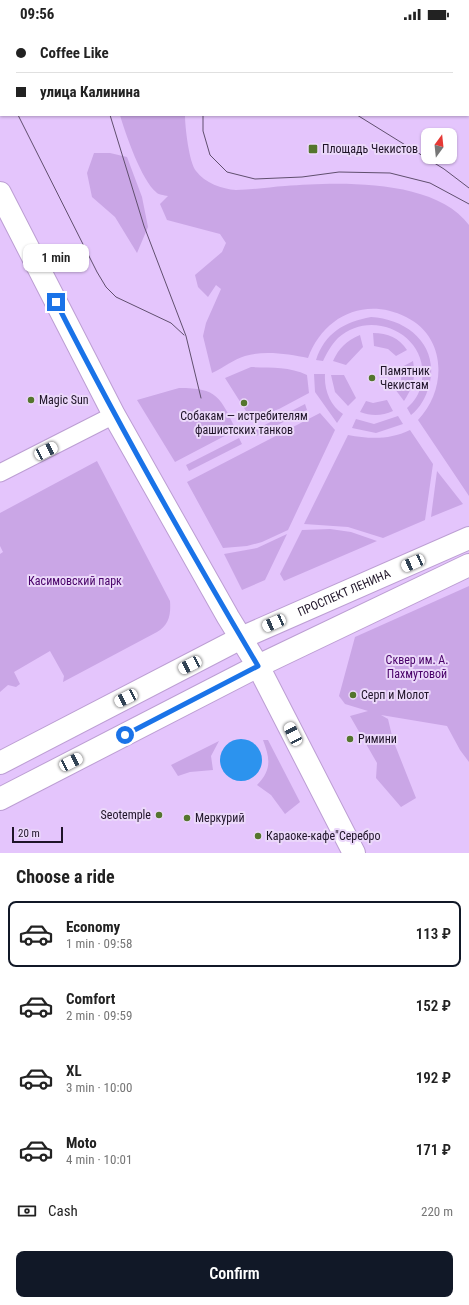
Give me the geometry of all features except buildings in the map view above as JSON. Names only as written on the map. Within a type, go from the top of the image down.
[{"type":"main road","points":[[0,193],[114,415],[258,666],[354,853]]},
{"type":"main road","name":"ПРОСПЕКТ ЛЕНИНА","points":[[0,763],[241,638],[469,538]]},
{"type":"main road","points":[[0,799],[258,666],[469,565]]},
{"type":"street","points":[[0,473],[114,415]]},
{"type":"green space","points":[[120,116],[185,116],[188,144],[194,167],[204,179],[220,187],[236,190],[248,190],[285,186],[331,184],[383,186],[409,191],[433,199],[453,210],[469,225],[469,496],[418,420],[427,408],[434,394],[438,380],[438,365],[435,350],[429,337],[419,326],[406,317],[390,311],[375,309],[360,310],[347,314],[335,321],[324,331],[308,358],[276,353],[252,354],[237,359],[212,373],[203,336],[206,323],[221,289],[216,285],[208,297],[198,287],[195,275],[222,252],[226,243],[220,234],[167,220],[160,204],[168,196],[157,193],[145,178]]},
{"type":"green space","points":[[94,153],[110,153],[127,157],[142,197],[148,227],[137,253],[115,217],[92,197],[87,173]]},
{"type":"green space","points":[[371,317],[385,319],[409,329],[418,337],[425,347],[430,359],[431,372],[429,386],[422,402],[411,415],[407,408],[419,391],[421,385],[422,368],[418,353],[409,341],[397,332],[383,326],[367,325],[352,329],[338,338],[329,349],[323,361],[316,360],[325,343],[337,330],[352,322]]},
{"type":"green space","points":[[373,333],[388,335],[397,339],[407,350],[396,356],[388,349],[374,346]]},
{"type":"green space","points":[[360,335],[363,347],[346,365],[333,361],[344,345]]},
{"type":"green space","points":[[413,361],[413,382],[404,401],[395,389],[401,380],[402,367]]},
{"type":"green space","points":[[251,367],[293,370],[307,375],[309,393],[279,409],[251,419],[225,378]]},
{"type":"green space","points":[[314,374],[325,374],[327,391],[331,402],[343,414],[337,423],[315,392]]},
{"type":"green space","points":[[331,375],[344,375],[356,398],[348,406],[335,392]]},
{"type":"green space","points":[[179,388],[202,390],[216,397],[226,410],[236,430],[175,462],[137,400]]},
{"type":"green space","points":[[387,400],[393,411],[376,415],[360,412],[366,401],[373,403]]},
{"type":"green space","points":[[305,404],[307,410],[256,436],[253,431]]},
{"type":"green space","points":[[320,413],[335,430],[288,530],[262,542],[247,546],[223,548],[187,482]]},
{"type":"green space","points":[[398,416],[403,424],[376,433],[352,428],[356,419],[374,424]]},
{"type":"green space","points":[[410,430],[433,464],[425,520],[383,538],[348,527],[304,524],[348,435],[379,438],[395,436]]},
{"type":"green space","points":[[239,438],[242,444],[189,471],[186,465]]},
{"type":"green space","name":"Касимовский парк","points":[[97,461],[170,601],[170,611],[167,623],[157,632],[63,682],[64,676],[50,651],[14,672],[20,684],[16,687],[8,685],[0,692],[0,554],[3,552],[0,546],[0,513]]},
{"type":"green space","points":[[437,471],[463,504],[431,517]]},
{"type":"green space","points":[[330,529],[351,532],[377,541],[284,581],[280,574],[302,530]]},
{"type":"green space","points":[[287,534],[265,580],[242,590],[224,554],[257,548]]},
{"type":"green space","name":"Сквер им. А. Пахмутовой","points":[[469,586],[469,762],[460,750],[447,726],[381,715],[388,719],[393,740],[416,798],[401,807],[376,778],[377,763],[350,716],[368,711],[345,704],[339,696],[355,637]]},
{"type":"green space","points":[[263,740],[268,740],[300,802],[285,814],[271,795],[257,785],[265,774],[268,764],[267,753]]},
{"type":"green space","points":[[219,741],[211,756],[213,770],[190,772],[178,776],[171,765]]},
{"type":"water","name":"Меркурий","points":[[237,739],[245,739],[253,742],[259,748],[262,760],[259,772],[253,778],[245,781],[237,781],[229,778],[223,772],[220,764],[220,756],[223,748],[229,742]]},
{"type":"tram line","points":[[19,116],[106,287],[116,297],[171,323],[184,335]]},
{"type":"tram line","points":[[110,116],[144,226],[186,336],[201,398]]},
{"type":"tram line","points":[[203,116],[203,131],[210,155],[227,172],[255,179],[302,177],[339,172],[390,173],[430,183],[469,204]]},
{"type":"tram line","points":[[359,116],[444,169],[469,188]]},
{"type":"place","name":"Площадь Чекистов","points":[[313,149]]},
{"type":"place","name":"Памятник Чекистам","points":[[372,378]]},
{"type":"place","name":"Magic Sun","points":[[31,400]]},
{"type":"place","name":"Собакам — истребителям фашистских танков","points":[[244,403]]},
{"type":"place","name":"Серп и Молот","points":[[353,695]]},
{"type":"place","name":"Римини","points":[[350,739]]},
{"type":"place","name":"Seotemple","points":[[159,815]]},
{"type":"place","name":"Меркурий","points":[[187,818]]},
{"type":"place","name":"Караоке-кафе\"Серебро","points":[[258,836]]},
{"type":"route","points":[[56,302],[104,397],[228,617],[258,666],[125,735]]}]
